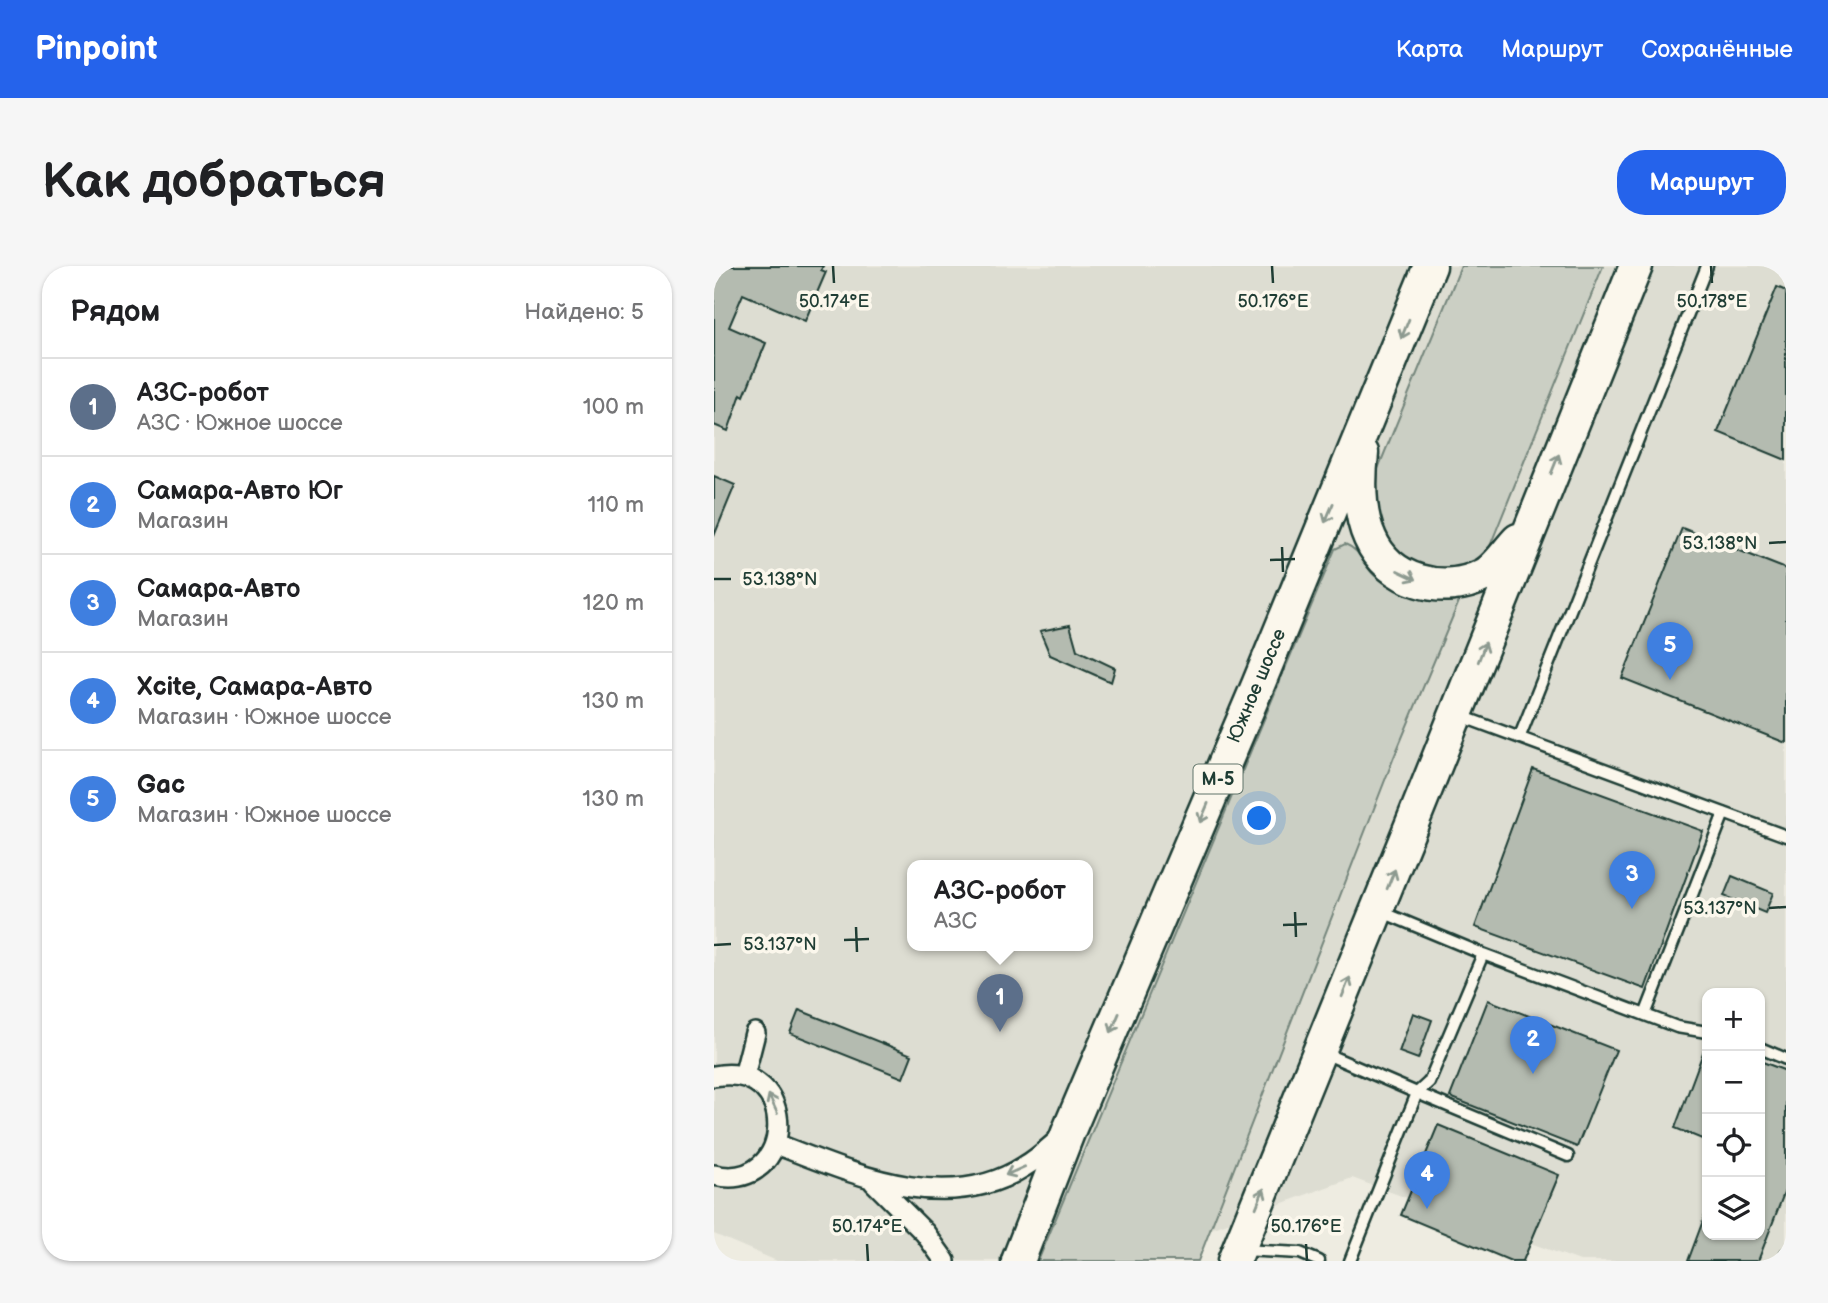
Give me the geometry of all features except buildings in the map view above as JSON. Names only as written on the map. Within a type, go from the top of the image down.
[{"type":"main road","name":"Южное шоссе","points":[[1018,1261],[1069,1130],[1430,266]]},
{"type":"main road","points":[[1236,1255],[1458,715],[1529,527],[1636,266]]},
{"type":"main road","points":[[1365,427],[1360,476],[1362,505],[1369,538],[1385,562],[1407,577],[1439,584],[1458,583],[1486,574],[1529,527]]},
{"type":"street","points":[[744,1076],[755,1033]]},
{"type":"street","points":[[714,1076],[744,1076],[758,1084],[770,1096],[777,1111],[779,1128],[776,1144],[767,1158],[755,1169],[739,1176],[714,1175]]},
{"type":"street","points":[[776,1144],[873,1181],[952,1189],[988,1183],[1024,1167],[1069,1130]]},
{"type":"street","points":[[873,1181],[925,1233],[945,1261]]},
{"type":"lane","points":[[1520,736],[1707,266]]},
{"type":"lane","points":[[1458,715],[1786,836]]},
{"type":"lane","points":[[1645,1015],[1724,813]]},
{"type":"lane","points":[[1378,910],[1483,954],[1677,1027],[1702,1031]]},
{"type":"lane","points":[[1350,1261],[1417,1093],[1429,1082],[1483,954]]},
{"type":"lane","points":[[1765,1050],[1786,1059]]},
{"type":"lane","points":[[1320,1051],[1568,1156]]},
{"type":"lane","points":[[1236,1255],[1300,1253],[1319,1261]]},
{"type":"lane","points":[[1783,1261],[1786,1254]]},
{"type":"shaded area","points":[[714,266],[1786,266],[1786,1261],[1580,1261],[1352,1178],[1123,1261],[777,1261],[714,1234]]},
{"type":"shaded area","points":[[1461,266],[1603,266],[1488,551],[1465,567],[1442,570],[1413,562],[1388,543],[1373,517],[1371,500],[1375,476]]},
{"type":"shaded area","points":[[1345,544],[1355,550],[1375,576],[1394,589],[1426,598],[1460,599],[1394,757],[1198,1261],[1038,1261],[1335,549]]},
{"type":"place","name":"Gac","points":[[1670,680]]},
{"type":"place","name":"Самара-Авто","points":[[1632,909]]},
{"type":"place","name":"АЗС-робот","points":[[1000,1032]]},
{"type":"place","name":"Самара-Авто Юг","points":[[1533,1074]]},
{"type":"place","name":"Xcite, Самара-Авто","points":[[1427,1209]]}]
